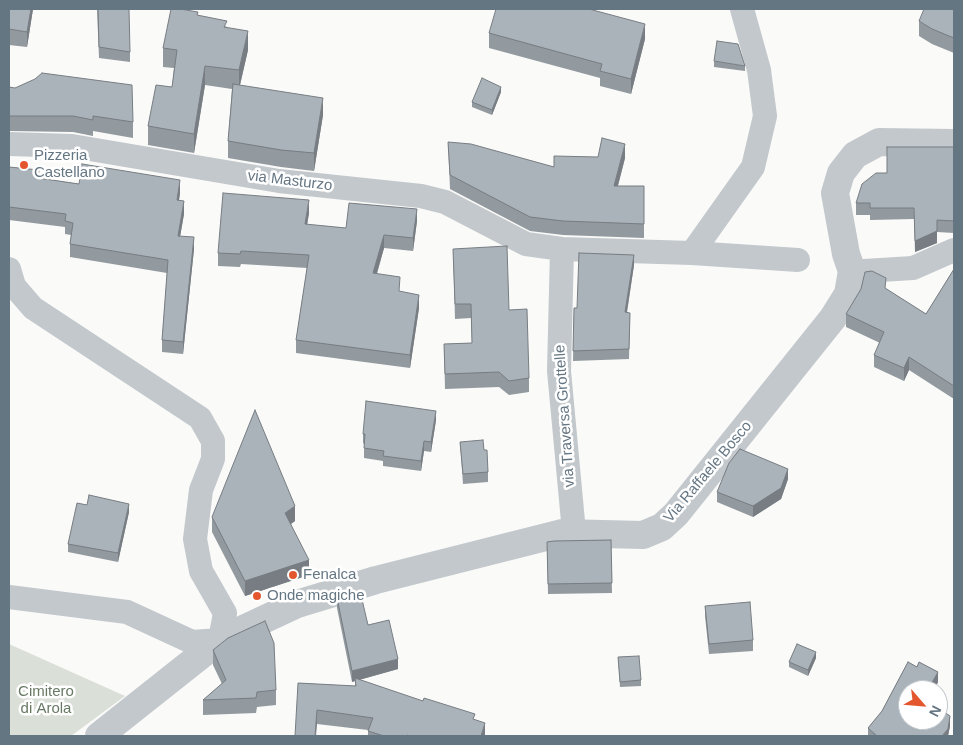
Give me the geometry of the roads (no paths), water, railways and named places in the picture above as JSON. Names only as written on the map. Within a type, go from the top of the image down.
[{"type":"street","points":[[692,253],[752,167],[765,116],[759,70],[742,9]]},
{"type":"street","name":"Via Raffaele Bosco","points":[[99,736],[220,640],[297,604],[376,580],[562,533],[644,534],[662,527],[676,514],[834,318],[848,294],[852,271],[846,254],[835,193],[841,173],[855,155],[879,142],[954,143]]},
{"type":"street","name":"via Masturzo","points":[[9,144],[72,146],[279,181],[421,196],[445,202],[526,244],[562,249]]},
{"type":"street","points":[[562,249],[692,253],[798,260]]},
{"type":"street","name":"via Traversa Grottelle","points":[[562,249],[559,370],[574,532]]},
{"type":"street","points":[[852,271],[864,272],[913,268],[954,250]]},
{"type":"street","points":[[9,269],[14,286],[32,308],[200,418],[213,441],[213,459],[201,490],[195,539],[201,571],[225,613],[220,640],[192,642],[127,612],[9,597]]},
{"type":"place","name":"Pizzeria Castellano","points":[[24,165]]},
{"type":"place","name":"Fenalca","points":[[293,575]]},
{"type":"place","name":"Onde magiche","points":[[257,596]]},
{"type":"park label","name":"Cimitero di Arola","points":[[46,700]]}]
